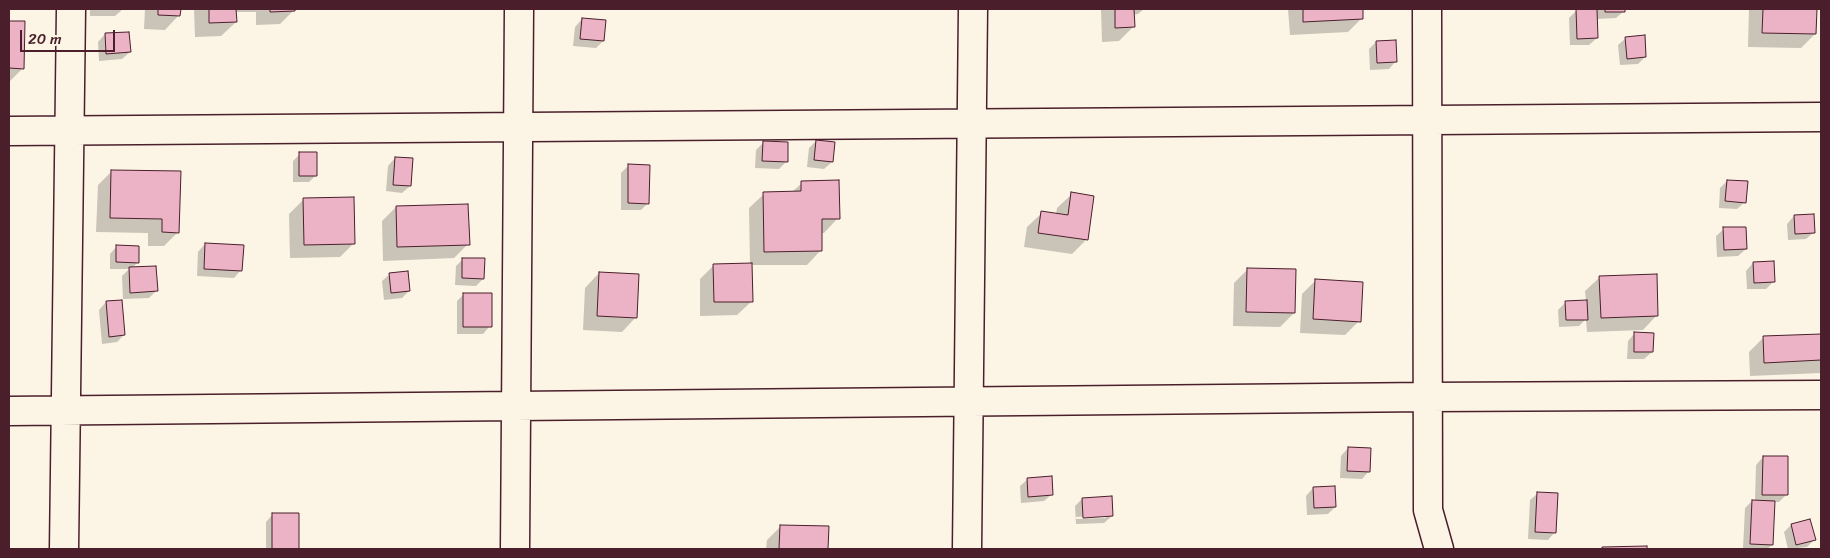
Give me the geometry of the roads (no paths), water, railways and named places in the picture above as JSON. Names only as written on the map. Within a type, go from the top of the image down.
[{"type":"street","points":[[64,549],[71,9]]},
{"type":"street","points":[[515,549],[519,9]]},
{"type":"street","points":[[967,549],[973,9]]},
{"type":"street","points":[[1427,9],[1428,510],[1439,549]]},
{"type":"street","points":[[9,131],[1821,117]]},
{"type":"street","points":[[9,411],[1428,396],[1821,395]]}]
